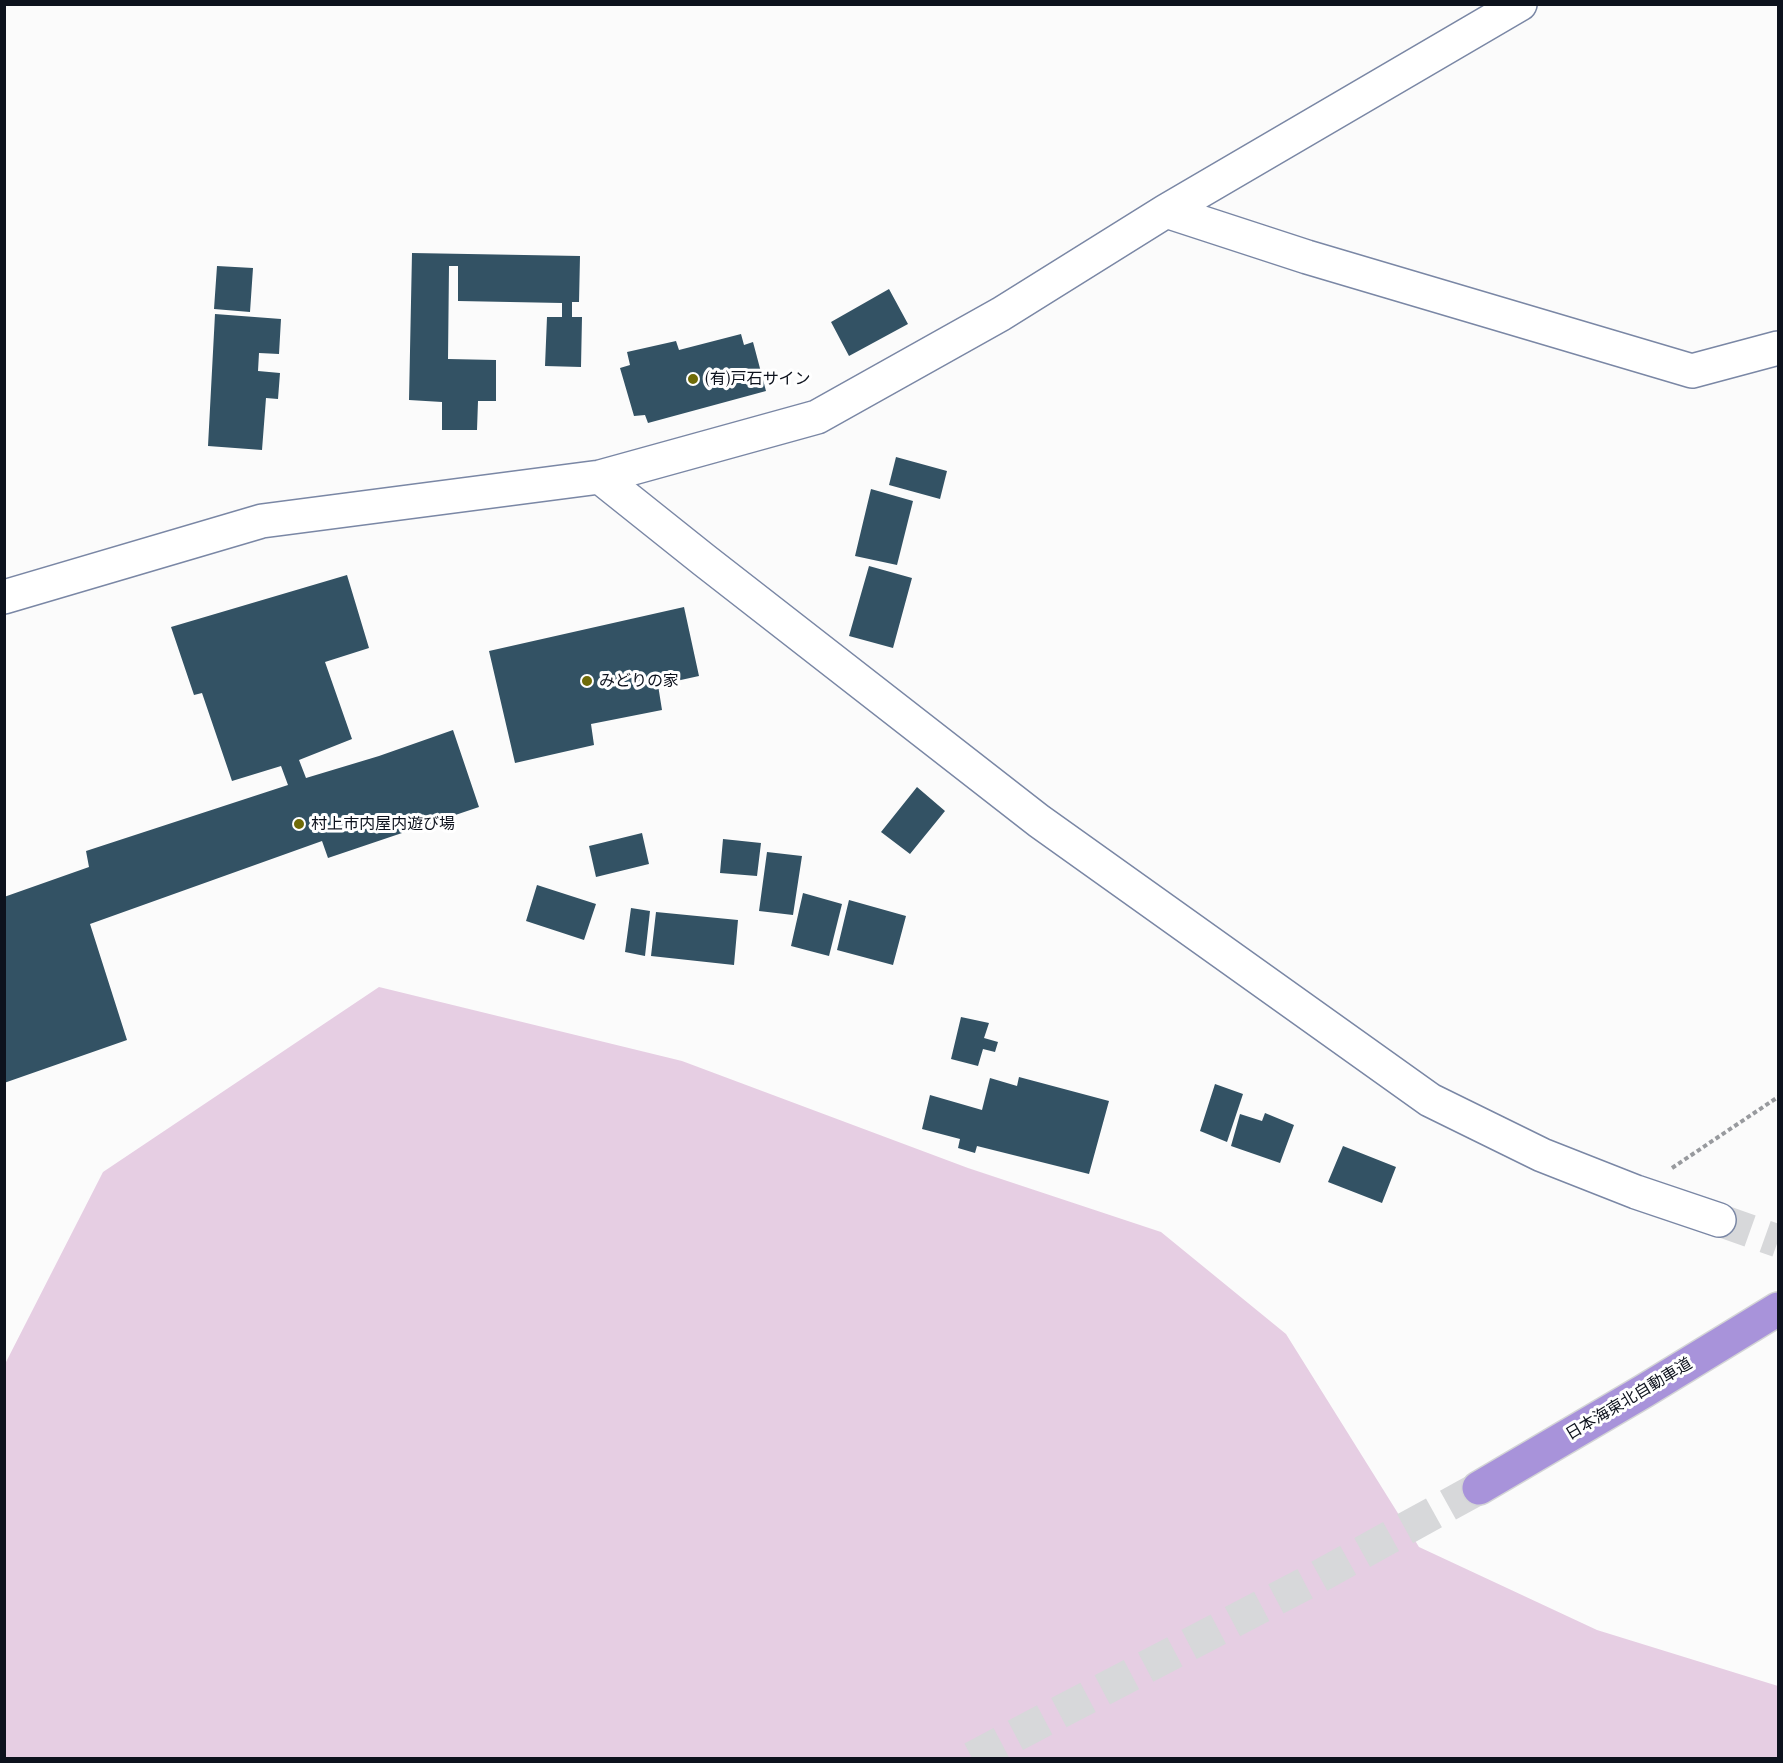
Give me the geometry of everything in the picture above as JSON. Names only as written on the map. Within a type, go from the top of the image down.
[{"type":"highway","name":"日本海東北自動車道","points":[[1479,1488],[1779,1309]]},
{"type":"street","points":[[4,597],[262,521],[600,477],[817,417],[1001,314],[1166,211],[1520,4]]},
{"type":"street","points":[[1166,211],[1306,257],[1692,371],[1779,348]]},
{"type":"street","points":[[600,477],[1039,821],[1430,1100],[1542,1155],[1636,1192],[1719,1220]]},
{"type":"path","points":[[1636,1192],[1779,1096]]},
{"type":"shaded area","points":[[379,987],[682,1061],[968,1168],[1161,1232],[1286,1334],[1419,1547],[1597,1630],[1778,1686],[1778,1758],[5,1758],[5,1364],[103,1172]]},
{"type":"building","points":[[412,253],[580,256],[579,302],[572,302],[572,317],[582,317],[581,367],[545,366],[547,317],[562,317],[562,303],[458,301],[458,266],[449,266],[448,359],[496,360],[496,401],[478,401],[477,430],[442,430],[442,402],[409,400]]},
{"type":"building","points":[[217,266],[253,268],[250,312],[214,309]]},
{"type":"building","points":[[889,289],[908,324],[849,356],[831,322]]},
{"type":"building","points":[[215,314],[281,319],[279,354],[259,353],[258,371],[280,373],[278,399],[266,398],[262,450],[208,446]]},
{"type":"building","name":"(有)戸石サイン","points":[[741,334],[744,345],[753,342],[766,391],[648,423],[645,415],[634,416],[620,368],[630,365],[627,352],[676,341],[679,350]]},
{"type":"building","points":[[896,457],[947,471],[940,499],[889,485]]},
{"type":"building","points":[[871,489],[913,501],[897,565],[855,556]]},
{"type":"building","points":[[869,566],[912,578],[893,648],[849,636]]},
{"type":"building","name":"村上市内屋内遊び場","points":[[347,575],[369,648],[325,662],[352,739],[299,760],[306,778],[453,730],[479,807],[328,858],[322,841],[90,924],[127,1040],[4,1083],[4,897],[89,867],[86,851],[288,785],[281,766],[232,781],[202,693],[194,695],[171,627]]},
{"type":"building","name":"みどりの家","points":[[684,607],[699,676],[658,685],[662,710],[591,724],[594,745],[515,763],[489,651]]},
{"type":"building","points":[[917,787],[945,811],[910,854],[881,832]]},
{"type":"building","points":[[642,833],[649,864],[596,877],[589,846]]},
{"type":"building","points":[[723,839],[761,843],[757,876],[720,873]]},
{"type":"building","points":[[767,852],[802,856],[793,915],[759,911]]},
{"type":"building","points":[[537,885],[596,904],[584,940],[526,921]]},
{"type":"building","points":[[803,893],[842,904],[829,956],[791,946]]},
{"type":"building","points":[[849,900],[906,916],[893,965],[837,950]]},
{"type":"building","points":[[631,908],[650,911],[645,956],[625,952]]},
{"type":"building","points":[[656,912],[738,920],[734,965],[651,956]]},
{"type":"building","points":[[961,1017],[989,1023],[984,1038],[998,1042],[995,1052],[983,1049],[978,1066],[951,1059]]},
{"type":"building","points":[[1019,1077],[1109,1101],[1089,1174],[977,1146],[975,1153],[958,1148],[960,1139],[922,1129],[930,1095],[982,1110],[990,1078],[1017,1086]]},
{"type":"building","points":[[1215,1084],[1243,1094],[1227,1142],[1200,1131]]},
{"type":"building","points":[[1265,1113],[1294,1125],[1280,1163],[1231,1146],[1240,1114],[1262,1121]]},
{"type":"building","points":[[1343,1146],[1396,1167],[1382,1203],[1328,1182]]},
{"type":"tunnel","points":[[1719,1220],[1778,1241]]},
{"type":"tunnel","points":[[972,1758],[1316,1578],[1479,1488]]},
{"type":"place","name":"(有)戸石サイン","points":[[693,379]]},
{"type":"place","name":"みどりの家","points":[[587,681]]},
{"type":"place","name":"村上市内屋内遊び場","points":[[299,824]]}]
